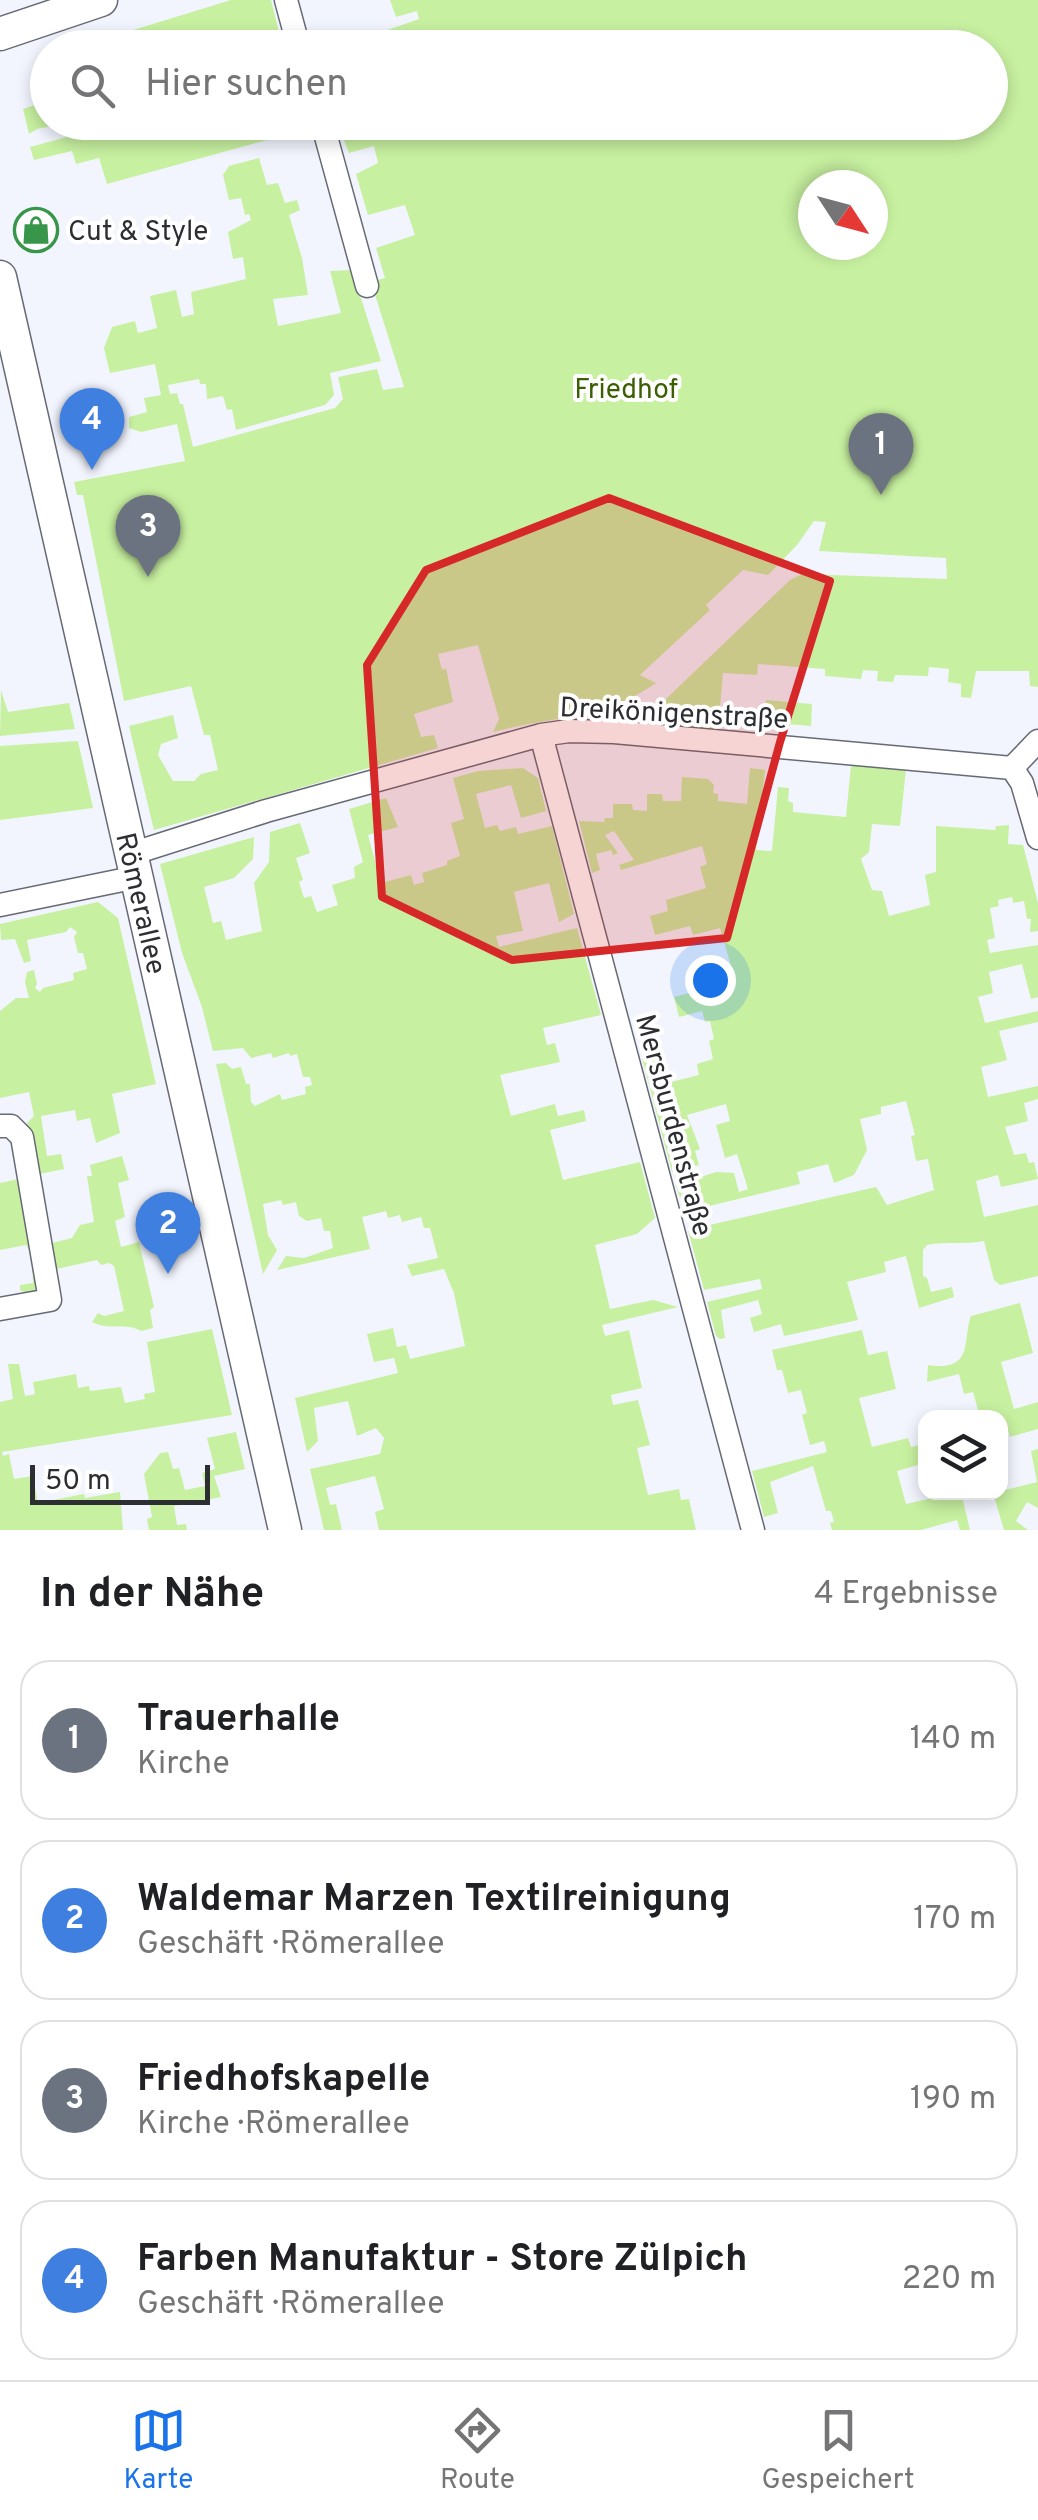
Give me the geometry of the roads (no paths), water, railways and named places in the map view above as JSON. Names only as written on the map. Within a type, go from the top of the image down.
[{"type":"street","points":[[0,34],[101,0]]},
{"type":"street","points":[[286,0],[294,30]]},
{"type":"street","points":[[327,140],[367,286]]},
{"type":"street","name":"Römerallee","points":[[0,277],[285,1530]]},
{"type":"street","name":"Dreikönigenstraße","points":[[0,905],[134,866],[266,811],[541,735],[586,730],[1012,768]]},
{"type":"street","name":"Mersburdenstraße","points":[[541,735],[753,1530]]},
{"type":"street","points":[[1038,741],[1012,768],[1022,783],[1038,838]]},
{"type":"street","points":[[0,1126],[10,1126],[22,1137],[50,1300],[0,1309]]},
{"type":"place","name":"Cut & Style","points":[[36,230]]},
{"type":"place","name":"Farben Manufaktur - Store Zülpich","points":[[92,470]]},
{"type":"place","name":"Trauerhalle","points":[[881,495]]},
{"type":"place","name":"Friedhofskapelle","points":[[148,577]]},
{"type":"place","name":"Waldemar Marzen Textilreinigung","points":[[168,1274]]},
{"type":"park label","name":"Friedhof","points":[[626,388]]}]
